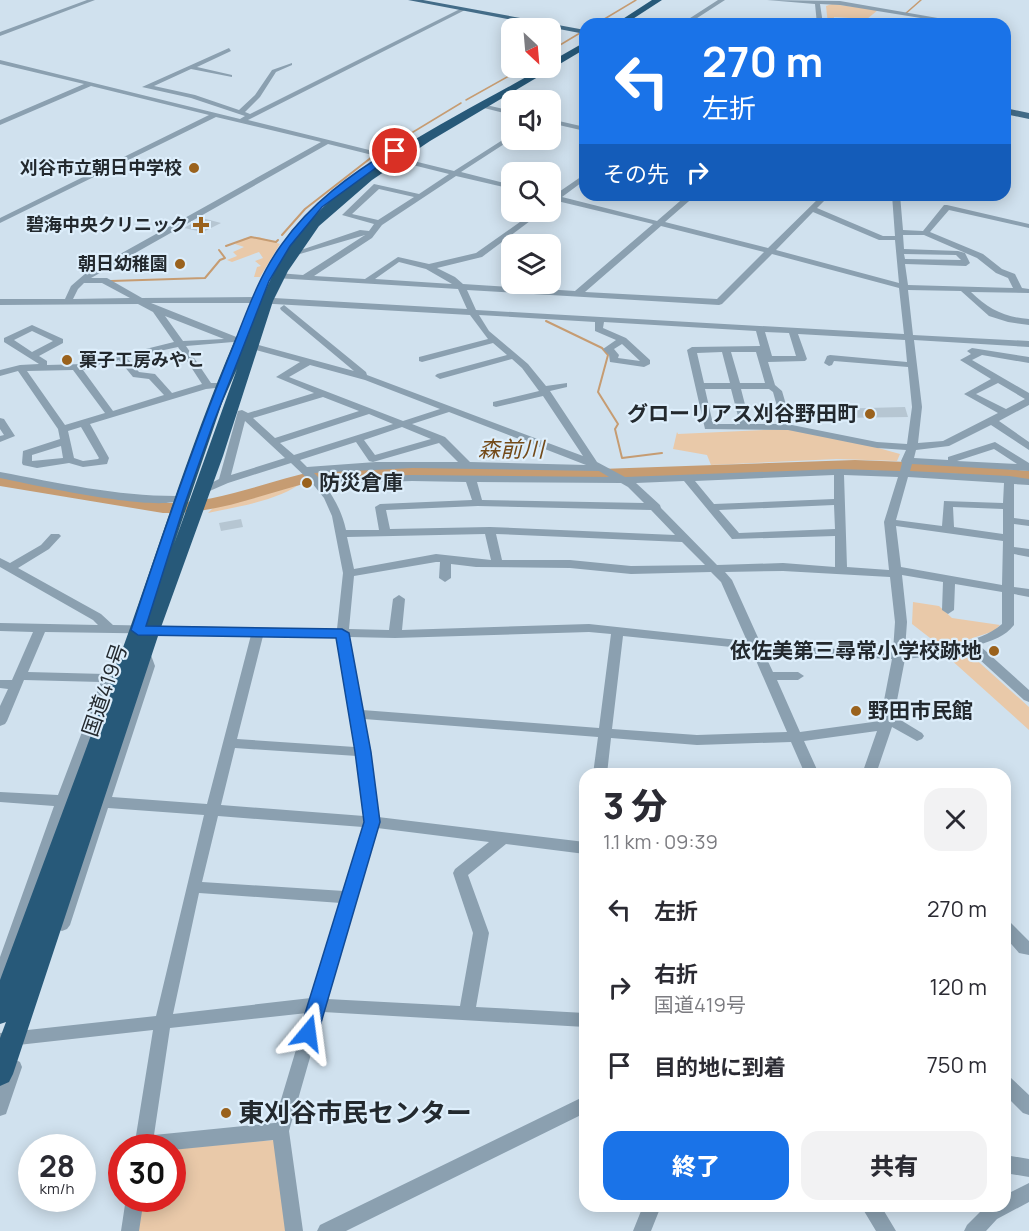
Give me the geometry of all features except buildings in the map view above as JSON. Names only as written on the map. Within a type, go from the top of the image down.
[{"type":"highway","points":[[618,18],[647,0]]},
{"type":"highway","points":[[629,18],[658,0]]},
{"type":"highway","points":[[561,50],[579,37]]},
{"type":"highway","name":"国道419号","points":[[561,60],[579,49]]},
{"type":"highway","name":"国道419号","points":[[261,300],[264,281],[286,245],[319,205],[518,78]]},
{"type":"highway","name":"国道419号","points":[[0,1074],[141,640],[176,507],[222,386],[261,300],[313,224],[366,178],[391,158],[530,78]]},
{"type":"highway","name":"国道419号","points":[[0,1013],[141,640],[187,531],[215,456],[242,343]]},
{"type":"main road","points":[[412,0],[579,33]]},
{"type":"main road","points":[[1011,112],[1029,116]]},
{"type":"street","points":[[0,34],[92,0]]},
{"type":"street","points":[[693,18],[722,0]]},
{"type":"street","points":[[770,0],[840,3],[932,18]]},
{"type":"street","points":[[817,1],[819,18]]},
{"type":"street","points":[[242,121],[462,9]]},
{"type":"street","points":[[129,94],[228,50]]},
{"type":"street","points":[[0,62],[501,184]]},
{"type":"street","points":[[240,113],[258,96],[274,71],[290,64]]},
{"type":"street","points":[[190,67],[230,76]]},
{"type":"street","points":[[0,123],[90,84]]},
{"type":"street","points":[[147,86],[193,96],[252,116]]},
{"type":"street","points":[[482,106],[501,110]]},
{"type":"street","points":[[0,221],[215,115]]},
{"type":"street","points":[[561,124],[579,128]]},
{"type":"street","points":[[68,301],[74,288],[81,281],[327,142]]},
{"type":"street","points":[[304,278],[371,234],[379,224],[419,196],[501,143]]},
{"type":"street","points":[[561,193],[579,180]]},
{"type":"street","points":[[379,224],[346,215],[377,186],[419,196]]},
{"type":"street","points":[[561,201],[771,250],[905,287],[1024,291]]},
{"type":"street","points":[[577,294],[685,201]]},
{"type":"street","points":[[278,276],[719,302],[820,201]]},
{"type":"street","points":[[871,768],[886,722],[899,655],[901,622],[890,522],[904,467],[912,447],[917,407],[900,256],[896,201]]},
{"type":"street","points":[[925,233],[947,207],[1029,225]]},
{"type":"street","points":[[812,209],[882,238],[925,233],[980,256],[999,271],[1012,276],[1024,291]]},
{"type":"street","points":[[429,267],[478,255],[524,222]]},
{"type":"street","points":[[293,254],[363,232],[371,234]]},
{"type":"street","points":[[958,253],[962,255],[966,264],[900,256],[958,253]]},
{"type":"street","points":[[366,282],[398,259],[429,267],[452,279],[462,288],[486,333],[514,356],[544,391],[599,466]]},
{"type":"street","points":[[81,281],[104,280],[156,309],[242,343],[368,378],[599,466],[625,480],[656,507],[726,580],[809,768]]},
{"type":"street","points":[[963,289],[983,308],[1003,320],[1029,322]]},
{"type":"street","points":[[0,302],[261,300],[1029,344]]},
{"type":"street","points":[[284,308],[368,378]]},
{"type":"street","points":[[156,309],[208,386]]},
{"type":"street","points":[[600,320],[598,329],[623,340]]},
{"type":"street","points":[[33,355],[60,341],[32,327],[7,340],[44,363],[41,367]]},
{"type":"street","points":[[760,328],[768,359],[802,358],[792,330]]},
{"type":"street","points":[[837,333],[840,346]]},
{"type":"street","points":[[422,359],[495,340]]},
{"type":"street","points":[[954,340],[959,348],[1029,360]]},
{"type":"street","points":[[0,373],[20,368],[76,367],[180,344],[242,343]]},
{"type":"street","points":[[726,349],[746,427]]},
{"type":"street","points":[[784,427],[760,349],[692,350],[709,427],[784,427],[877,445],[912,447],[945,444],[993,422],[1029,399],[965,360],[980,353]]},
{"type":"street","points":[[440,376],[514,356]]},
{"type":"street","points":[[121,357],[136,375],[152,376],[170,396]]},
{"type":"street","points":[[830,363],[830,358],[913,364]]},
{"type":"street","points":[[310,361],[281,377],[441,439],[469,472],[478,503]]},
{"type":"street","points":[[76,367],[111,415]]},
{"type":"street","points":[[20,368],[64,435],[69,460]]},
{"type":"street","points":[[996,380],[969,394],[1007,414]]},
{"type":"street","points":[[496,404],[564,385]]},
{"type":"street","points":[[84,423],[104,458],[103,462],[83,464],[69,460],[37,465],[27,463],[27,453],[84,423],[170,396],[208,386],[222,386]]},
{"type":"street","points":[[700,386],[770,386]]},
{"type":"street","points":[[245,417],[324,393]]},
{"type":"street","points":[[199,496],[224,481],[359,440],[450,409]]},
{"type":"street","points":[[272,442],[369,411]]},
{"type":"street","points":[[224,481],[242,413],[316,481],[329,498],[341,534],[349,573],[342,633],[363,752],[372,822],[280,1131],[294,1231]]},
{"type":"street","points":[[0,421],[10,436],[0,439]]},
{"type":"street","points":[[993,422],[1029,447]]},
{"type":"street","points":[[359,440],[373,459],[441,439]]},
{"type":"street","points":[[303,471],[339,467],[625,480],[687,478],[904,467],[942,462],[995,445],[1029,468]]},
{"type":"street","points":[[942,462],[1029,468]]},
{"type":"street","points":[[316,481],[599,466]]},
{"type":"street","points":[[904,467],[1029,482]]},
{"type":"street","points":[[840,472],[841,570]]},
{"type":"street","points":[[0,475],[81,490],[154,500],[176,507]]},
{"type":"street","points":[[687,478],[736,537],[840,532]]},
{"type":"street","points":[[0,627],[111,630],[141,640],[258,633],[495,633],[556,628],[617,631],[816,652],[899,655],[953,650],[1006,629],[1008,625],[1008,479]]},
{"type":"street","points":[[711,507],[839,502]]},
{"type":"street","points":[[385,532],[380,507],[478,503],[656,507]]},
{"type":"street","points":[[948,530],[948,503],[1008,506]]},
{"type":"street","points":[[1008,520],[1029,523]]},
{"type":"street","points":[[890,522],[948,530],[1008,544],[1029,553]]},
{"type":"street","points":[[341,534],[490,530],[685,539]]},
{"type":"street","points":[[490,530],[497,563]]},
{"type":"street","points":[[5,565],[45,547],[55,537]]},
{"type":"street","points":[[349,573],[436,558],[497,563],[570,564],[631,570],[716,568],[895,572],[1029,593]]},
{"type":"street","points":[[445,578],[446,559]]},
{"type":"street","points":[[5,565],[97,617],[111,630]]},
{"type":"street","points":[[948,610],[949,581]]},
{"type":"street","points":[[395,634],[399,598]]},
{"type":"street","points":[[0,721],[41,628]]},
{"type":"street","points":[[601,768],[617,631]]},
{"type":"street","points":[[146,1134],[163,1020],[193,886],[258,633]]},
{"type":"street","points":[[0,979],[113,669],[141,640]]},
{"type":"street","points":[[0,1108],[12,1039],[105,802],[149,666],[141,640]]},
{"type":"street","points":[[970,644],[1029,697]]},
{"type":"street","points":[[769,675],[798,676]]},
{"type":"street","points":[[0,684],[18,681],[110,678]]},
{"type":"street","points":[[356,714],[697,740],[796,737],[886,722],[916,736]]},
{"type":"street","points":[[231,743],[363,752]]},
{"type":"street","points":[[0,796],[63,801]]},
{"type":"street","points":[[105,802],[372,822],[579,848]]},
{"type":"street","points":[[467,1013],[481,933],[460,873],[502,839]]},
{"type":"street","points":[[193,886],[349,897]]},
{"type":"street","points":[[1011,933],[1024,948],[1029,948]]},
{"type":"street","points":[[12,1039],[163,1020],[316,1005],[579,1020]]},
{"type":"street","points":[[1011,1089],[1029,1107]]},
{"type":"street","points":[[326,1231],[579,1107]]},
{"type":"street","points":[[186,1141],[280,1131]]},
{"type":"street","points":[[1011,1165],[1029,1168]]},
{"type":"street","points":[[1011,1202],[1029,1192]]},
{"type":"street","points":[[130,1231],[133,1212]]},
{"type":"street","points":[[642,1231],[650,1212]]},
{"type":"street","points":[[874,1212],[887,1231]]},
{"type":"street","points":[[973,1231],[994,1212]]},
{"type":"shaded area","points":[[832,4],[878,10],[868,18],[827,18],[826,6]]},
{"type":"shaded area","points":[[259,237],[280,244],[260,277],[254,277],[257,267],[261,266],[255,261],[263,258],[259,252],[232,262],[227,260],[237,256],[233,252],[244,247],[235,244],[245,238]]},
{"type":"shaded area","points":[[786,429],[864,444],[900,454],[897,461],[837,459],[711,465],[707,455],[673,449],[677,432],[678,434]]},
{"type":"shaded area","points":[[297,480],[304,481],[271,498],[208,513],[214,507]]},
{"type":"shaded area","points":[[913,602],[939,606],[952,618],[1000,625],[994,631],[943,648],[912,624]]},
{"type":"shaded area","points":[[958,655],[963,659],[971,655],[1029,707],[1029,730],[949,658]]},
{"type":"shaded area","points":[[274,1140],[288,1231],[138,1231],[141,1212],[186,1212],[186,1148]]},
{"type":"waterway","points":[[606,18],[636,0]]},
{"type":"waterway","points":[[905,14],[921,0]]},
{"type":"waterway","points":[[561,44],[579,34]]},
{"type":"waterway","points":[[466,100],[505,78]]},
{"type":"waterway","points":[[390,146],[461,103]]},
{"type":"waterway","points":[[380,152],[393,144]]},
{"type":"waterway","points":[[282,235],[305,209],[372,157]]},
{"type":"waterway","points":[[226,246],[251,237],[276,242],[278,240]]},
{"type":"waterway","points":[[111,281],[205,278],[220,260],[225,258],[219,250]]},
{"type":"waterway","points":[[546,321],[602,348],[608,355],[598,392],[618,424],[615,429],[622,458],[662,453]]},
{"type":"waterway","name":"森前川","points":[[0,481],[163,508],[189,509],[214,505],[286,482],[338,472],[601,474],[855,465],[959,469],[1029,476]]},
{"type":"place","name":"刈谷市立朝日中学校","points":[[194,168]]},
{"type":"place","name":"碧海中央クリニック","points":[[201,225]]},
{"type":"place","name":"朝日幼稚園","points":[[180,264]]},
{"type":"place","name":"菓子工房みやこ","points":[[67,360]]},
{"type":"place","name":"グローリアス刈谷野田町","points":[[870,414]]},
{"type":"place","name":"防災倉庫","points":[[307,483]]},
{"type":"place","name":"依佐美第三尋常小学校跡地","points":[[994,651]]},
{"type":"place","name":"野田市民館","points":[[856,711]]},
{"type":"place","name":"東刈谷市民センター","points":[[226,1113]]},
{"type":"route","points":[[308,1033],[372,822],[363,752],[342,633],[138,630],[177,506],[264,281],[286,245],[319,205],[366,169],[395,151]]}]
